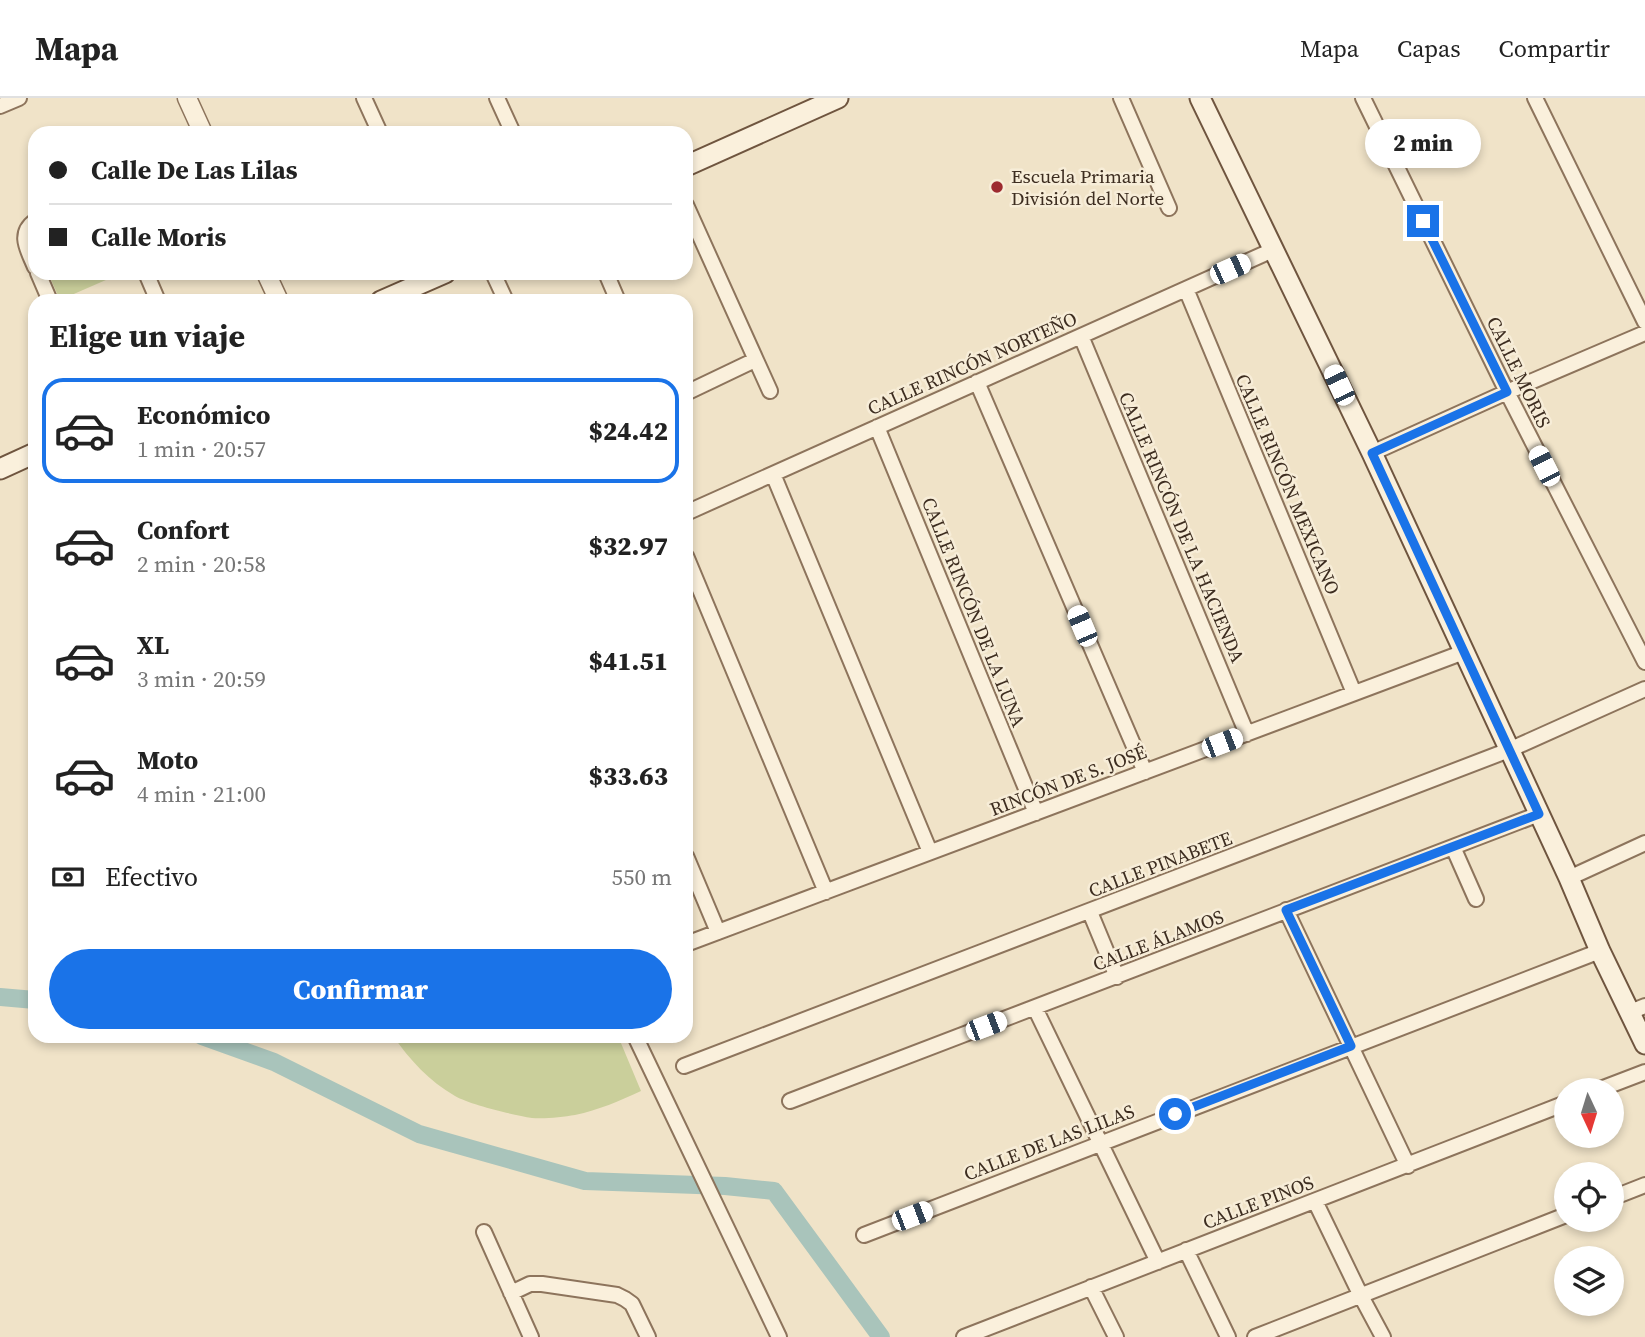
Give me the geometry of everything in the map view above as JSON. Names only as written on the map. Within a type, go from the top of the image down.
[{"type":"main road","points":[[693,163],[838,98]]},
{"type":"main road","points":[[1200,98],[1372,453],[1569,878],[1600,951],[1637,1009],[1645,1044]]},
{"type":"main road","points":[[403,294],[430,280]]},
{"type":"main road","points":[[0,469],[28,456]]},
{"type":"street","points":[[0,106],[19,98]]},
{"type":"street","points":[[187,98],[200,126]]},
{"type":"street","points":[[364,98],[377,126]]},
{"type":"street","points":[[497,98],[510,126]]},
{"type":"street","points":[[1121,98],[1169,208]]},
{"type":"street","name":"CALLE MORIS","points":[[1363,98],[1507,392],[1645,662]]},
{"type":"street","points":[[1535,98],[1645,322]]},
{"type":"street","points":[[693,221],[770,391]]},
{"type":"street","points":[[28,227],[25,231],[28,251]]},
{"type":"street","name":"CALLE RINCÓN NORTEÑO","points":[[693,510],[1275,249]]},
{"type":"street","name":"CALLE RINCÓN MEXICANO","points":[[1186,289],[1354,693]]},
{"type":"street","points":[[1372,453],[1645,333]]},
{"type":"street","name":"CALLE RINCÓN DE LA HACIENDA","points":[[1081,336],[1247,734]]},
{"type":"street","points":[[693,390],[755,360]]},
{"type":"street","points":[[977,382],[1144,772]]},
{"type":"street","name":"CALLE RINCÓN DE LA LUNA","points":[[877,427],[1036,813]]},
{"type":"street","points":[[773,474],[930,852]]},
{"type":"street","points":[[693,573],[826,892]]},
{"type":"street","name":"RINCÓN DE S. JOSÉ","points":[[693,941],[1464,652]]},
{"type":"street","name":"CALLE PINABETE","points":[[684,1066],[1509,750],[1645,689]]},
{"type":"street","name":"CALLE ÁLAMOS","points":[[790,1101],[1539,814]]},
{"type":"street","points":[[1569,878],[1645,844]]},
{"type":"street","points":[[1453,847],[1476,899]]},
{"type":"street","points":[[693,873],[718,932]]},
{"type":"street","points":[[1286,910],[1408,1166]]},
{"type":"street","points":[[1090,912],[1117,977]]},
{"type":"street","name":"CALLE DE LAS LILAS","points":[[864,1235],[1600,951]]},
{"type":"street","points":[[1035,1007],[1157,1262]]},
{"type":"street","points":[[638,1043],[779,1337]]},
{"type":"street","points":[[1624,1080],[1645,1072]]},
{"type":"street","name":"CALLE PINOS","points":[[964,1337],[1554,1108]]},
{"type":"street","points":[[1624,1193],[1645,1185]]},
{"type":"street","points":[[1315,1201],[1360,1296],[1383,1337]]},
{"type":"street","points":[[1255,1337],[1554,1220]]},
{"type":"street","points":[[484,1232],[531,1337]]},
{"type":"street","points":[[1186,1250],[1228,1337]]},
{"type":"street","points":[[512,1293],[530,1284],[542,1284],[617,1295],[632,1304],[648,1337]]},
{"type":"street","points":[[1091,1287],[1116,1337]]},
{"type":"street","points":[[1000,1323],[1007,1337]]},
{"type":"green space","points":[[51,280],[106,280],[74,294],[57,294]]},
{"type":"green space","points":[[398,1043],[621,1043],[641,1091],[601,1108],[575,1115],[532,1118],[471,1103],[455,1096],[437,1084]]},
{"type":"waterway","points":[[0,997],[28,999]]},
{"type":"waterway","points":[[221,1043],[274,1062],[419,1134],[585,1181],[725,1186],[774,1191],[881,1337]]},
{"type":"place","name":"Escuela Primaria División del Norte","points":[[997,187]]},
{"type":"route","points":[[1175,1114],[1351,1046],[1286,910],[1539,814],[1372,453],[1507,392],[1423,221]]}]
